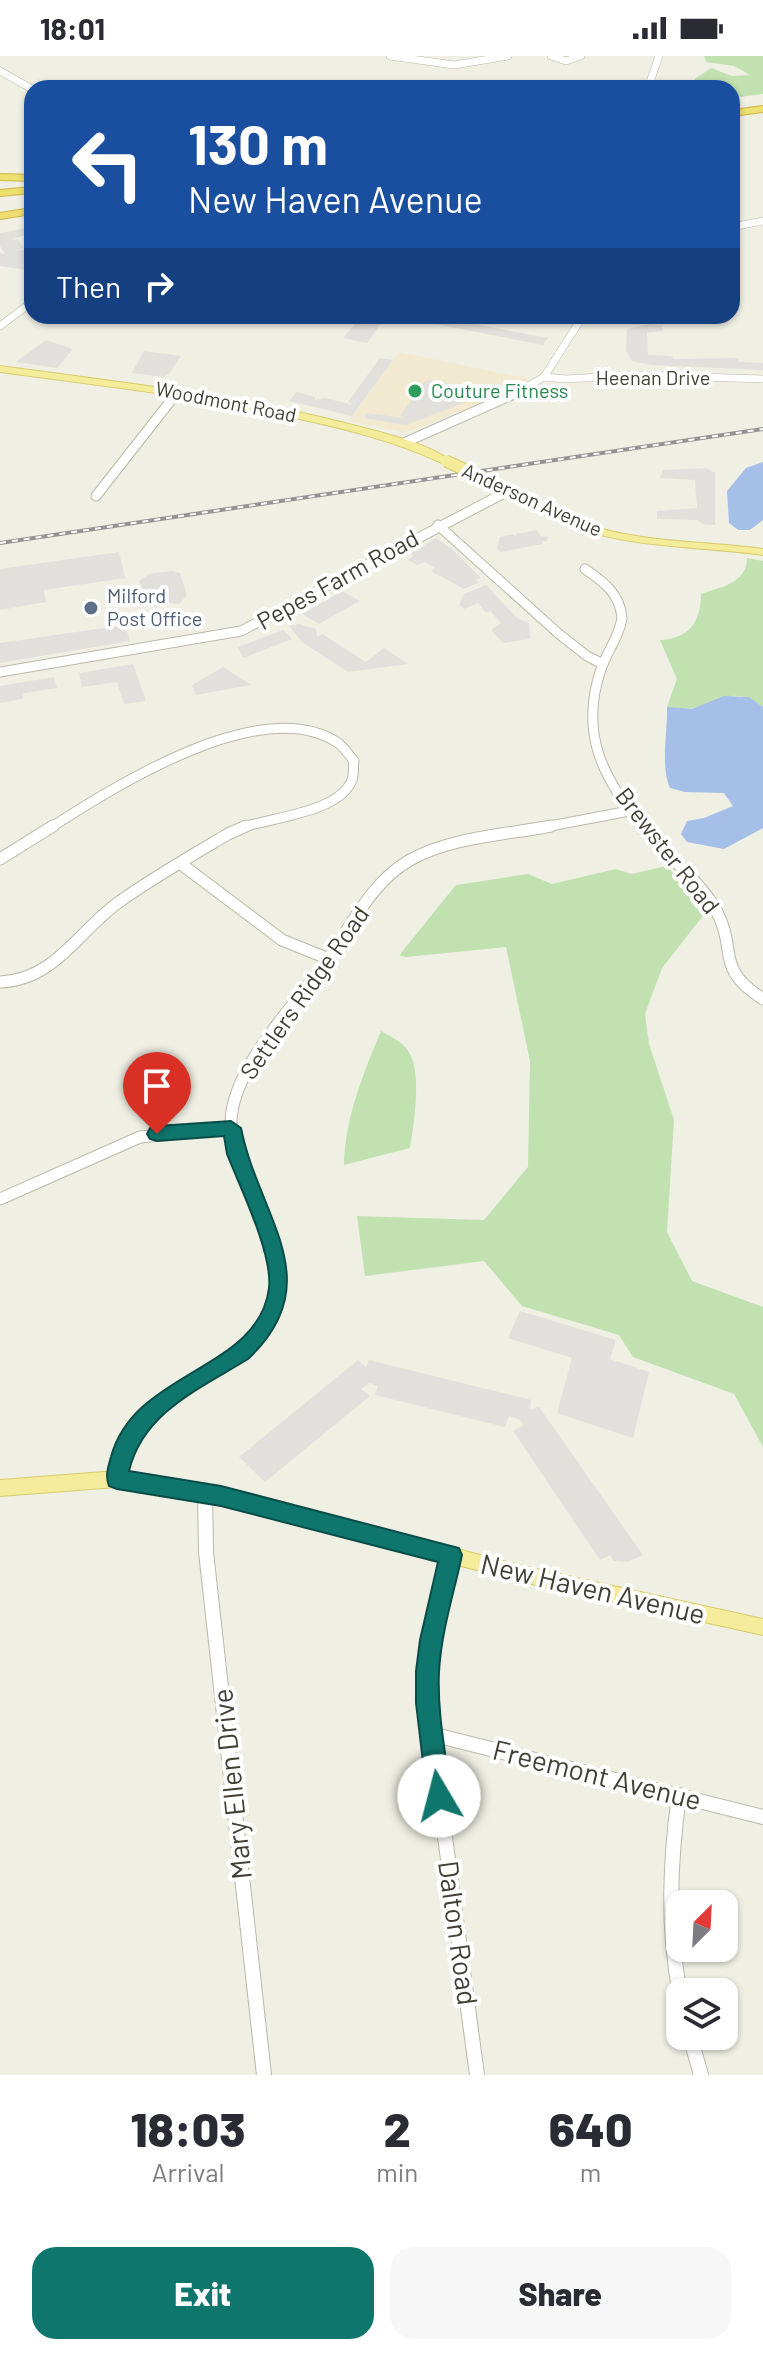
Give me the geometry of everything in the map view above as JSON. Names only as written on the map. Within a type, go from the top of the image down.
[{"type":"highway","points":[[740,103],[763,100]]},
{"type":"highway","points":[[740,112],[763,109]]},
{"type":"highway","points":[[0,177],[24,178]]},
{"type":"highway","points":[[0,193],[24,191]]},
{"type":"highway","points":[[0,202],[24,200]]},
{"type":"highway","points":[[0,216],[24,212]]},
{"type":"main road","name":"Woodmont Road","points":[[0,369],[179,391],[267,408],[406,442],[446,461]]},
{"type":"main road","name":"Anderson Avenue","points":[[446,461],[599,532],[636,540],[763,552]]},
{"type":"main road","name":"New Haven Avenue","points":[[0,1488],[117,1479],[205,1492],[615,1596],[763,1627]]},
{"type":"street","points":[[390,56],[454,65],[508,56]]},
{"type":"street","points":[[551,56],[566,61],[581,56]]},
{"type":"street","points":[[652,80],[659,56]]},
{"type":"street","points":[[0,71],[24,84]]},
{"type":"street","points":[[740,225],[763,221]]},
{"type":"street","points":[[0,326],[24,308]]},
{"type":"street","points":[[406,442],[520,393],[544,377],[578,324]]},
{"type":"street","name":"Heenan Drive","points":[[544,377],[566,379],[635,375],[763,379]]},
{"type":"street","points":[[96,496],[179,391]]},
{"type":"street","points":[[508,491],[438,525],[559,634],[587,656],[603,664]]},
{"type":"street","name":"Pepes Farm Road","points":[[0,672],[241,631],[279,614],[438,525]]},
{"type":"street","name":"Brewster Road","points":[[585,569],[613,589],[622,610],[623,622],[603,664],[593,739],[600,760],[629,811],[715,908],[723,926],[729,969],[742,985],[763,999]]},
{"type":"street","points":[[0,859],[166,760],[203,745],[294,729],[331,738],[349,752],[355,766],[354,777],[346,790],[332,802],[240,827],[106,912],[42,971],[26,978],[0,982]]},
{"type":"street","name":"Settlers Ridge Road","points":[[117,1479],[123,1452],[144,1418],[180,1388],[241,1353],[260,1334],[275,1306],[280,1278],[277,1260],[236,1154],[231,1128],[234,1102],[244,1077],[376,890],[395,871],[417,857],[453,844],[629,811]]},
{"type":"street","points":[[181,864],[282,940],[329,959]]},
{"type":"street","points":[[0,1199],[140,1137],[231,1128]]},
{"type":"street","name":"Mary Ellen Drive","points":[[205,1492],[206,1552],[264,2075]]},
{"type":"street","name":"Dalton Road","points":[[451,1555],[431,1640],[428,1671],[431,1734],[477,2075]]},
{"type":"street","name":"Freemont Avenue","points":[[431,1734],[763,1817]]},
{"type":"street","points":[[677,1978],[670,1934],[668,1885],[679,1795]]},
{"type":"street","points":[[694,2050],[701,2075]]},
{"type":"shaded area","points":[[24,228],[24,235],[12,240],[18,239],[23,248],[18,250],[24,250],[24,270],[0,266],[0,253],[5,254],[0,246],[0,233]]},
{"type":"shaded area","points":[[355,324],[381,324],[367,343],[343,338]]},
{"type":"shaded area","points":[[436,324],[474,324],[548,338],[543,345]]},
{"type":"shaded area","points":[[648,324],[662,325],[662,331],[647,333],[648,355],[671,356],[674,359],[738,358],[739,362],[763,363],[763,370],[651,365],[632,361],[626,350],[627,329]]},
{"type":"shaded area","points":[[46,340],[73,349],[57,368],[16,362]]},
{"type":"shaded area","points":[[144,351],[181,356],[164,377],[132,373]]},
{"type":"shaded area","points":[[399,352],[529,380],[506,394],[405,433],[349,421]]},
{"type":"shaded area","points":[[380,358],[393,360],[352,416],[289,401],[297,392],[315,397],[315,400],[325,398],[350,404],[349,407],[352,403],[348,402]]},
{"type":"shaded area","points":[[431,380],[492,392],[406,425],[364,418],[367,413],[404,418],[400,416],[424,382]]},
{"type":"shaded area","points":[[706,468],[715,473],[715,525],[697,520],[657,519],[657,511],[697,508],[695,480],[660,478],[663,470]]},
{"type":"shaded area","points":[[537,530],[540,536],[548,537],[547,541],[542,541],[543,544],[500,552],[497,548],[500,537],[514,534],[516,537],[516,534]]},
{"type":"shaded area","points":[[436,538],[452,549],[481,578],[476,579],[478,583],[464,589],[431,571],[435,568],[425,562],[417,565],[408,560],[413,556],[411,553]]},
{"type":"shaded area","points":[[119,552],[125,578],[44,590],[46,602],[0,610],[0,569]]},
{"type":"shaded area","points":[[180,573],[187,595],[179,604],[161,602],[161,606],[154,607],[153,601],[146,602],[139,581],[149,574]]},
{"type":"shaded area","points":[[486,585],[517,618],[529,623],[530,639],[503,643],[491,630],[501,623],[490,611],[486,613],[478,603],[464,609],[459,605],[464,594]]},
{"type":"shaded area","points":[[342,591],[360,601],[319,624],[302,614]]},
{"type":"shaded area","points":[[299,624],[316,629],[317,637],[322,634],[366,662],[384,648],[408,664],[348,672],[302,642],[289,626]]},
{"type":"shaded area","points":[[125,625],[130,641],[0,663],[0,643]]},
{"type":"shaded area","points":[[283,630],[292,639],[243,658],[238,647]]},
{"type":"shaded area","points":[[133,664],[146,701],[124,704],[117,682],[82,687],[79,673]]},
{"type":"shaded area","points":[[223,667],[251,685],[196,695],[192,685]]},
{"type":"shaded area","points":[[54,677],[57,688],[24,693],[22,699],[0,703],[0,686]]},
{"type":"shaded area","points":[[520,1311],[616,1340],[610,1359],[649,1372],[633,1438],[557,1413],[572,1358],[508,1338]]},
{"type":"shaded area","points":[[358,1360],[366,1367],[369,1360],[531,1400],[530,1409],[539,1407],[643,1555],[627,1562],[614,1561],[610,1555],[600,1560],[513,1431],[524,1425],[509,1416],[505,1427],[375,1395],[378,1386],[369,1383],[361,1389],[370,1396],[265,1482],[239,1457]]},
{"type":"green space","points":[[704,56],[763,56],[763,94],[740,97],[740,80],[695,80],[711,68],[732,76],[750,75],[734,66],[706,62]]},
{"type":"green space","points":[[747,558],[763,561],[763,707],[753,700],[736,696],[691,709],[667,707],[677,679],[660,640],[678,636],[691,628],[699,613],[701,594],[738,579]]},
{"type":"green space","points":[[666,866],[691,890],[706,912],[662,968],[645,1014],[649,1044],[674,1120],[667,1232],[692,1281],[763,1307],[763,1447],[734,1394],[633,1357],[619,1335],[522,1306],[484,1261],[365,1276],[357,1216],[484,1220],[528,1167],[530,1061],[506,947],[406,957],[400,956],[401,953],[456,885],[528,874],[552,884],[616,869],[632,874]]},
{"type":"green space","points":[[381,1031],[407,1049],[415,1070],[416,1097],[410,1148],[344,1165],[351,1113]]},
{"type":"water","points":[[763,462],[763,520],[750,530],[738,530],[729,523],[727,491],[746,468]]},
{"type":"water","points":[[724,696],[749,697],[763,707],[763,828],[724,849],[687,842],[681,834],[687,821],[704,818],[733,806],[724,793],[685,792],[670,788],[665,759],[667,707],[692,709]]},
{"type":"railway","points":[[0,543],[763,429]]},
{"type":"place","name":"Couture Fitness","points":[[415,391]]},
{"type":"place","name":"Milford Post Office","points":[[91,608]]},
{"type":"route","points":[[157,1134],[231,1128],[236,1154],[277,1260],[279,1287],[270,1318],[252,1343],[241,1353],[162,1400],[144,1418],[123,1452],[117,1479],[221,1496],[451,1555],[431,1640],[428,1671],[427,1703],[439,1796]]}]
